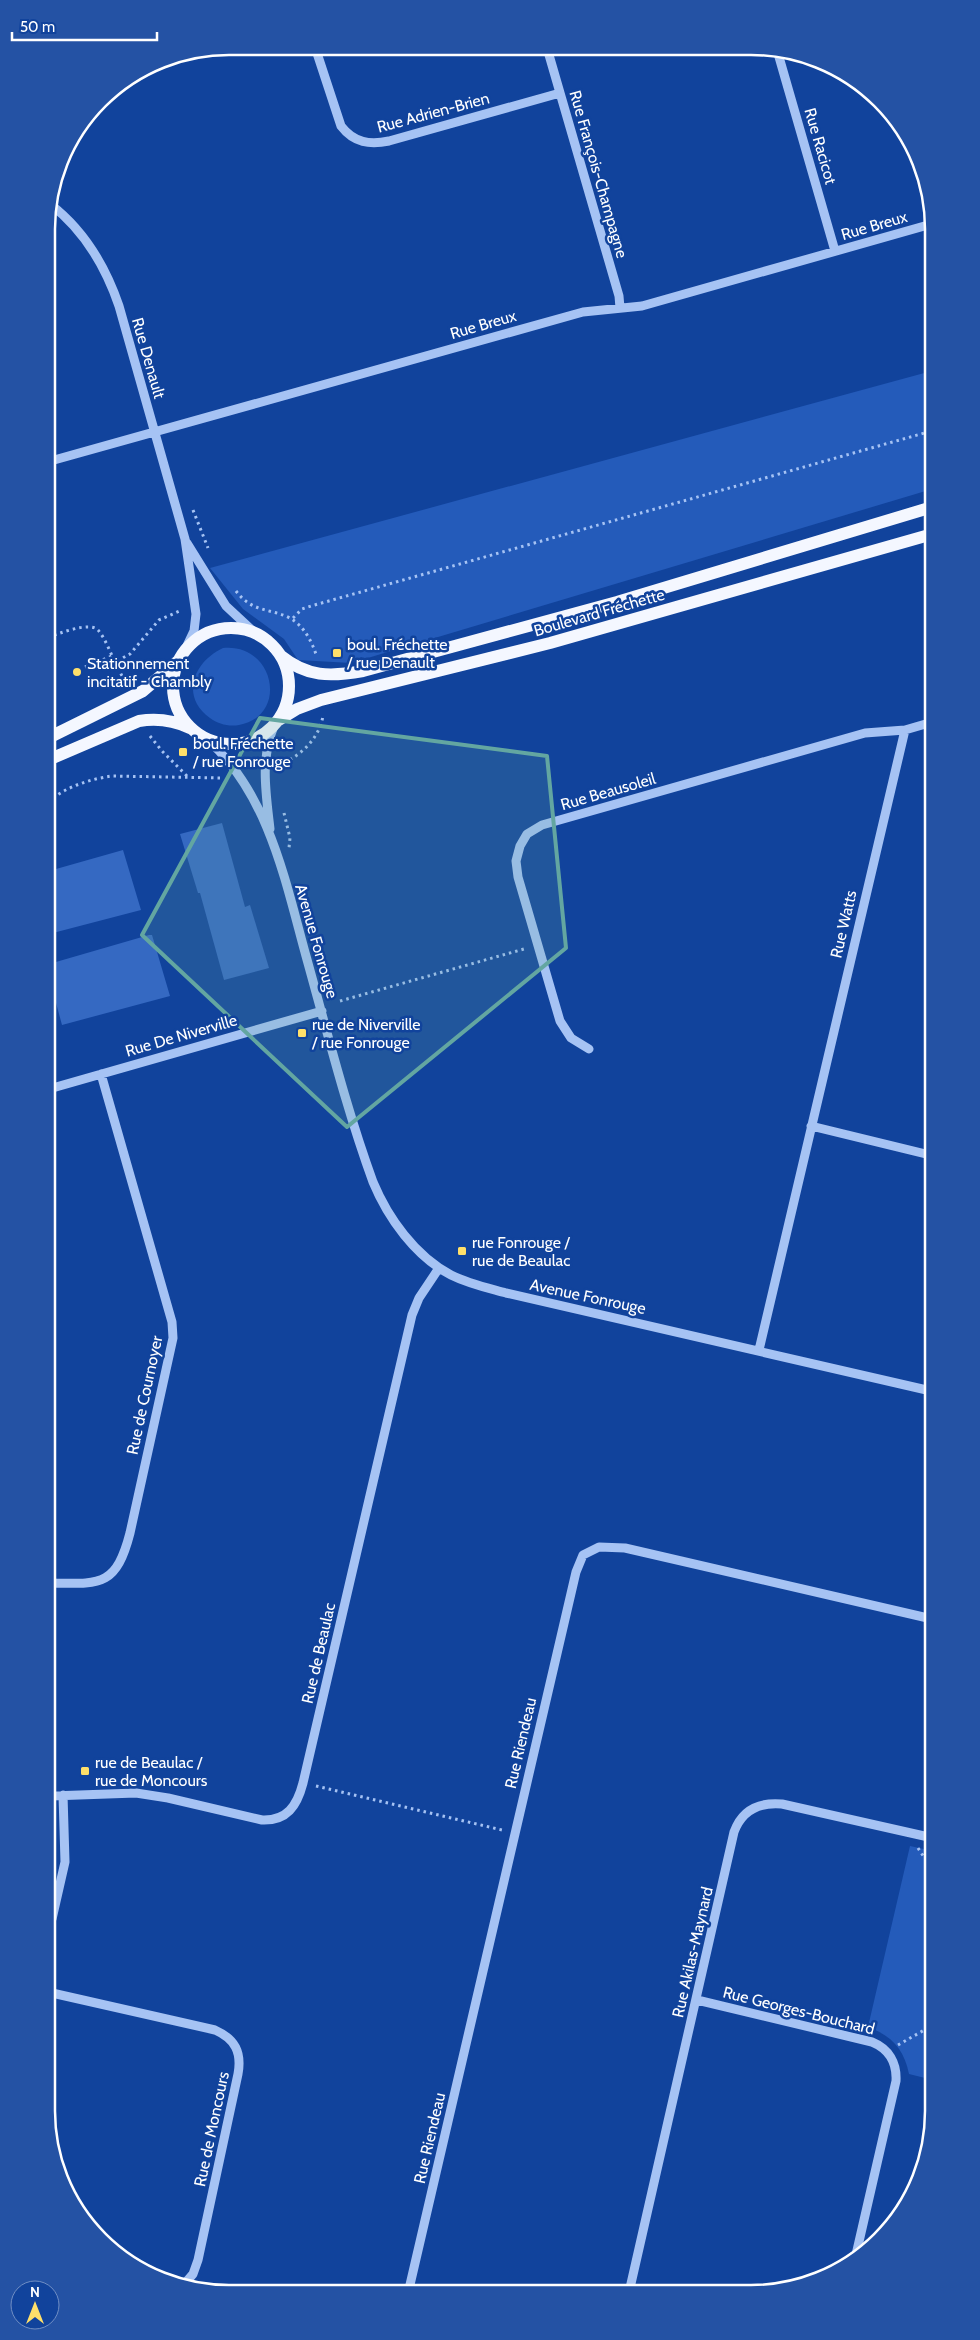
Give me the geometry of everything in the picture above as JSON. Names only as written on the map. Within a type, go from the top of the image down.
[{"type":"main road","name":"Boulevard Fréchette","points":[[280,656],[301,670],[318,674],[363,671],[591,610],[925,509]]},
{"type":"main road","name":"Boulevard Fréchette","points":[[276,723],[297,709],[321,700],[550,643],[925,536]]},
{"type":"main road","points":[[55,735],[138,694],[154,682],[194,642],[212,631],[234,628],[256,634],[270,643],[286,668],[290,692],[285,711],[276,723],[258,738],[240,744],[220,744],[209,741],[192,729],[170,720],[152,719],[139,721],[108,732],[55,757]]},
{"type":"main road","points":[[183,655],[174,679],[175,700],[184,720],[192,729]]},
{"type":"street","name":"Rue Adrien-Brien","points":[[318,55],[341,126],[348,135],[367,143],[389,141],[560,94]]},
{"type":"street","name":"Rue François-Champagne","points":[[549,55],[619,296],[620,308]]},
{"type":"street","name":"Rue Racicot","points":[[780,57],[836,251]]},
{"type":"street","name":"Rue Denault","points":[[56,209],[73,223],[88,243],[111,284],[154,432],[184,539],[194,591],[196,614],[194,631],[183,655]]},
{"type":"street","name":"Rue Breux","points":[[55,460],[583,312],[642,306],[925,226]]},
{"type":"street","name":"Rue Denault","points":[[184,539],[226,606],[256,634]]},
{"type":"street","points":[[270,834],[264,772],[266,748],[276,723]]},
{"type":"street","name":"Rue Beausoleil","points":[[589,1049],[571,1038],[560,1020],[536,945],[516,868],[517,853],[527,834],[542,825],[856,736],[905,730],[925,724]]},
{"type":"street","name":"Rue Watts","points":[[759,1350],[905,730]]},
{"type":"street","points":[[209,741],[232,763],[270,834]]},
{"type":"street","name":"Avenue Fonrouge","points":[[270,834],[368,1168],[379,1197],[400,1230],[439,1268],[468,1282],[506,1293],[925,1390]]},
{"type":"street","name":"Rue De Niverville","points":[[55,1087],[322,1011]]},
{"type":"street","name":"Rue de Cournoyer","points":[[55,1583],[94,1582],[109,1576],[122,1560],[130,1533],[172,1338],[172,1322],[101,1074]]},
{"type":"street","points":[[811,1126],[925,1154]]},
{"type":"street","name":"Rue de Beaulac","points":[[55,1796],[117,1793],[152,1795],[254,1819],[278,1819],[289,1813],[296,1803],[303,1783],[412,1315],[419,1298],[439,1268]]},
{"type":"street","name":"Rue Riendeau","points":[[410,2285],[576,1572],[583,1555],[587,1551],[607,1546],[625,1548],[925,1617]]},
{"type":"street","points":[[55,1906],[65,1862],[63,1795]]},
{"type":"street","name":"Rue Akilas-Maynard","points":[[631,2285],[734,1832],[741,1818],[746,1812],[760,1805],[782,1804],[925,1836]]},
{"type":"street","name":"Rue de Moncours","points":[[55,1994],[215,2030],[236,2045],[240,2056],[238,2074],[198,2260],[193,2274],[188,2280]]},
{"type":"street","name":"Rue Georges-Bouchard","points":[[697,2000],[872,2042],[886,2051],[896,2066],[896,2081],[857,2249]]},
{"type":"path","points":[[292,618],[311,606],[925,433]]},
{"type":"path","points":[[238,595],[254,605],[292,618],[310,640],[318,662]]},
{"type":"path","points":[[115,662],[130,654],[159,620],[188,608]]},
{"type":"path","points":[[55,635],[84,627],[92,627],[100,633],[129,690]]},
{"type":"path","points":[[85,667],[112,656]]},
{"type":"path","points":[[271,766],[288,762],[312,744],[320,729],[323,712]]},
{"type":"path","points":[[147,729],[162,751],[189,777]]},
{"type":"path","points":[[55,797],[68,789],[103,777],[124,774],[230,777]]},
{"type":"path","points":[[340,1002],[524,948]]},
{"type":"path","points":[[303,1783],[515,1833]]},
{"type":"path","points":[[909,1833],[925,1858]]},
{"type":"path","points":[[886,2051],[925,2029]]},
{"type":"highlighted area","points":[[260,718],[547,756],[566,948],[347,1127],[142,935]]},
{"type":"shaded area","points":[[925,373],[925,491],[351,663],[298,660],[284,639],[243,609],[210,568]]},
{"type":"shaded area","points":[[223,648],[241,650],[254,657],[264,668],[269,681],[270,695],[265,708],[255,719],[239,725],[231,726],[216,722],[201,710],[195,700],[194,680],[198,671],[204,662]]},
{"type":"shaded area","points":[[910,1846],[925,1849],[925,2078],[909,2074],[904,2057],[896,2045],[884,2035],[868,2027]]},
{"type":"building","points":[[222,823],[245,907],[250,905],[269,968],[224,980],[200,893],[198,893],[180,834]]},
{"type":"building","points":[[123,850],[141,910],[55,932],[55,869]]},
{"type":"building","points":[[152,935],[170,996],[62,1025],[55,999],[55,962]]},
{"type":"place","name":"boul. Fréchette / rue Denault","points":[[337,653]]},
{"type":"place","name":"Stationnement incitatif - Chambly","points":[[77,672]]},
{"type":"place","name":"boul. Fréchette / rue Fonrouge","points":[[183,752]]},
{"type":"place","name":"rue de Niverville / rue Fonrouge","points":[[302,1033]]},
{"type":"place","name":"rue Fonrouge / rue de Beaulac","points":[[462,1251]]},
{"type":"place","name":"rue de Beaulac / rue de Moncours","points":[[85,1771]]}]
